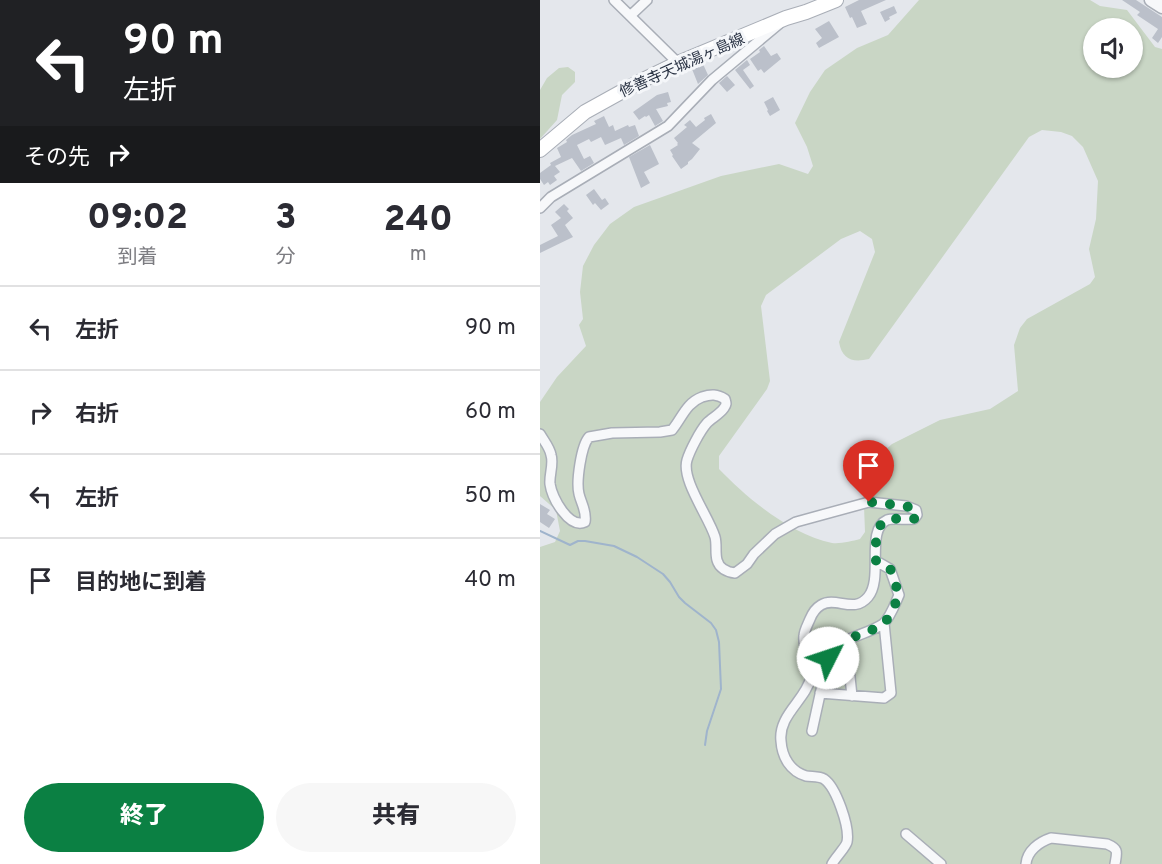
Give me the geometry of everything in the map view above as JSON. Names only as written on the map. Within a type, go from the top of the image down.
[{"type":"main road","name":"修善寺天城湯ヶ島線","points":[[540,150],[585,112],[626,89],[678,63],[836,0]]},
{"type":"street","points":[[614,0],[678,63]]},
{"type":"street","points":[[630,16],[647,0]]},
{"type":"street","points":[[806,12],[818,0]]},
{"type":"street","points":[[1151,0],[1162,7]]},
{"type":"street","points":[[540,208],[551,198],[669,126],[712,80],[786,18]]},
{"type":"street","points":[[540,434],[552,456],[550,483],[552,492],[559,507],[573,522],[580,524],[585,522],[586,517],[578,492],[578,482],[582,452],[589,437],[612,433],[672,430],[694,400],[717,394],[725,399],[724,408],[706,424],[686,461],[690,482],[716,539],[717,561],[728,572],[735,573],[747,564],[775,534],[796,522],[869,502],[906,506],[916,510],[914,519],[889,519],[880,525],[877,534],[874,583],[870,595],[862,603],[850,605],[829,602],[820,605],[813,613],[804,636],[812,673],[808,687],[790,712],[782,728],[781,741],[785,760],[795,770],[806,776],[823,778],[834,789],[847,828],[847,843],[832,864]]},
{"type":"street","points":[[820,693],[884,698],[891,693],[884,623],[899,595],[890,568],[876,561]]},
{"type":"street","points":[[812,731],[831,651],[844,642],[884,623]]},
{"type":"street","points":[[844,642],[847,649],[852,696]]},
{"type":"street","points":[[906,834],[941,864]]},
{"type":"street","points":[[1026,864],[1028,854],[1042,841],[1051,838],[1107,844],[1115,848],[1117,852],[1115,864]]},
{"type":"green space","points":[[919,0],[1090,0],[1100,6],[1127,10],[1133,18],[1083,18],[1083,78],[1143,78],[1143,31],[1155,47],[1162,49],[1162,864],[540,864],[540,547],[555,542],[560,531],[556,510],[540,496],[540,402],[557,377],[586,346],[579,325],[583,319],[580,292],[583,266],[594,245],[610,224],[634,207],[721,176],[779,164],[808,174],[813,166],[807,147],[795,123],[810,92],[825,70],[857,48],[888,35]],"holes":[[[1042,130],[1072,136],[1083,147],[1098,181],[1096,219],[1089,249],[1095,277],[1090,284],[1027,319],[1020,328],[1014,345],[1018,391],[990,409],[940,420],[892,444],[873,461],[863,480],[865,532],[860,539],[832,543],[801,532],[785,524],[743,492],[719,469],[719,456],[767,389],[770,381],[761,306],[766,295],[841,239],[860,231],[872,239],[875,252],[839,342],[845,356],[853,360],[869,359],[1029,137]]]},
{"type":"green space","points":[[568,67],[575,72],[575,82],[562,95],[557,120],[540,139],[540,90],[547,78],[559,68]]},
{"type":"building","points":[[859,0],[886,0],[861,11],[867,24],[857,28],[845,7]]},
{"type":"building","points":[[1122,0],[1136,0],[1162,17],[1162,37],[1158,43],[1152,38],[1158,29],[1137,15],[1140,12]]},
{"type":"building","points":[[894,6],[897,13],[885,22],[880,12]]},
{"type":"building","points":[[829,21],[839,37],[819,48],[816,43],[822,38],[815,29]]},
{"type":"building","points":[[764,46],[771,56],[777,53],[781,59],[764,73],[761,69],[758,71],[750,59]]},
{"type":"building","points":[[747,60],[750,65],[743,70],[754,86],[750,89],[735,70]]},
{"type":"building","points":[[703,64],[708,75],[698,84],[692,69]]},
{"type":"building","points":[[727,76],[735,85],[727,92],[719,83]]},
{"type":"building","points":[[668,92],[671,102],[667,103],[668,106],[656,109],[663,121],[655,126],[649,115],[639,120],[633,112],[657,95]]},
{"type":"building","points":[[773,97],[780,110],[770,116],[764,102]]},
{"type":"building","points":[[711,114],[716,123],[692,143],[700,149],[681,169],[670,150],[678,145],[674,138],[687,127],[684,125],[690,120],[696,127]]},
{"type":"building","points":[[604,116],[609,127],[613,125],[615,131],[628,125],[629,127],[635,125],[639,136],[624,145],[621,138],[605,145],[601,137],[591,142],[589,139],[577,145],[584,159],[590,156],[594,163],[581,171],[572,158],[555,166],[560,172],[554,176],[557,180],[550,185],[548,182],[544,185],[540,179],[540,173],[551,165],[550,163],[561,157],[557,148],[567,142],[566,140],[572,135],[596,124],[594,121]]},
{"type":"building","points":[[650,145],[659,164],[644,172],[650,183],[641,188],[629,157]]},
{"type":"building","points":[[594,189],[602,200],[605,198],[609,204],[601,210],[595,203],[593,205],[586,195]]},
{"type":"building","points":[[564,204],[573,218],[565,225],[573,237],[540,253],[540,245],[558,236],[551,225],[561,218],[555,212]]},
{"type":"building","points":[[540,504],[550,510],[547,514],[555,519],[549,528],[540,522]]},
{"type":"waterway","points":[[540,531],[570,545],[578,541],[585,541],[614,546],[637,557],[663,574],[679,597],[711,623],[716,630],[719,642],[721,689],[707,731],[705,745]]},
{"type":"route","points":[[828,658],[831,651],[844,642],[884,623],[899,595],[890,568],[876,561],[877,534],[880,525],[889,519],[914,519],[916,510],[906,506],[869,502]]}]
